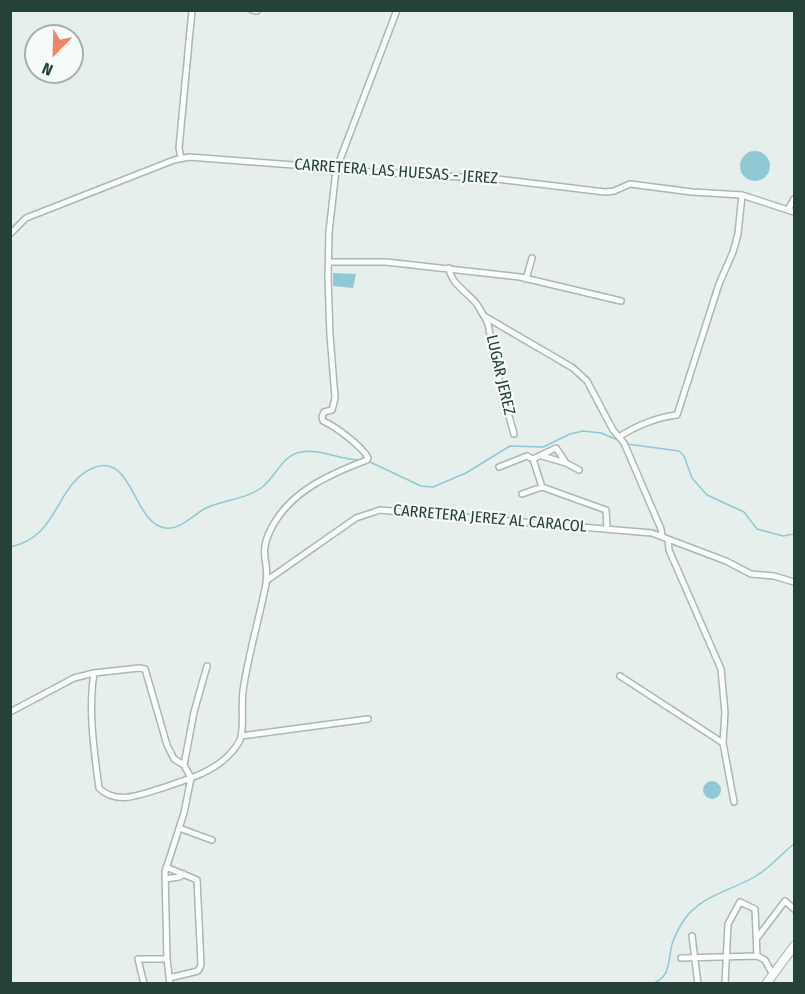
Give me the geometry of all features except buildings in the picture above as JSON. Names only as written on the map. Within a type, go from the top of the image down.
[{"type":"main road","points":[[766,984],[794,948]]},
{"type":"street","points":[[181,158],[179,148],[192,10]]},
{"type":"street","points":[[94,673],[93,735],[99,788],[103,792],[129,799],[191,778],[229,756],[241,736],[243,694],[267,581],[264,545],[280,513],[291,502],[321,480],[368,458],[364,451],[322,417],[324,412],[332,410],[335,398],[330,335],[329,232],[336,170],[397,10]]},
{"type":"street","name":"CARRETERA LAS HUESAS - JEREZ","points":[[10,234],[26,218],[181,158],[497,179],[605,192],[630,184],[692,192],[742,195],[791,211]]},
{"type":"street","points":[[619,437],[626,431],[666,416],[676,415],[719,284],[733,252],[738,234],[742,195]]},
{"type":"street","points":[[791,211],[795,199]]},
{"type":"street","points":[[526,279],[532,258]]},
{"type":"street","points":[[330,262],[386,262],[449,268],[526,279],[621,301]]},
{"type":"street","points":[[449,268],[450,274],[476,303],[484,316],[580,374],[587,381],[619,437],[649,498],[662,529],[662,536]]},
{"type":"street","name":"LUGAR JEREZ","points":[[484,316],[488,324],[500,384],[514,434]]},
{"type":"street","points":[[500,467],[527,456],[533,459],[543,456],[556,448],[566,463]]},
{"type":"street","points":[[543,456],[566,463],[579,470]]},
{"type":"street","points":[[533,459],[542,487]]},
{"type":"street","points":[[522,494],[542,487],[606,510],[607,528]]},
{"type":"street","name":"CARRETERA JEREZ AL CARACOL","points":[[267,581],[357,518],[380,510],[652,533],[726,561],[751,574],[774,576],[795,582]]},
{"type":"street","points":[[668,539],[669,550],[721,669],[725,713],[723,743],[734,802]]},
{"type":"street","points":[[184,765],[194,712],[207,666]]},
{"type":"street","points":[[10,712],[74,678],[94,673],[145,669],[167,745],[174,759],[184,765],[191,778],[166,867],[167,959],[170,981],[198,971],[201,965],[198,883],[194,877],[166,867]]},
{"type":"street","points":[[620,676],[723,743]]},
{"type":"street","points":[[241,736],[368,719]]},
{"type":"street","points":[[178,828],[212,840]]},
{"type":"street","points":[[165,879],[184,874]]},
{"type":"street","points":[[756,938],[784,901],[795,909]]},
{"type":"street","points":[[725,984],[728,921],[740,902],[755,909],[757,956]]},
{"type":"street","points":[[692,936],[698,984]]},
{"type":"street","points":[[681,957],[757,956],[765,960],[773,975]]},
{"type":"street","points":[[144,984],[138,959],[167,959]]},
{"type":"water","points":[[755,151],[766,155],[770,166],[766,177],[755,181],[744,177],[740,166],[744,155]]},
{"type":"water","points":[[333,273],[356,274],[353,288],[333,286]]},
{"type":"water","points":[[712,781],[718,784],[721,790],[718,796],[712,799],[706,796],[703,790],[706,784]]},
{"type":"waterway","points":[[370,462],[421,486],[433,487],[466,473],[510,446],[543,447],[570,434],[583,431],[601,433],[620,441]]},
{"type":"waterway","points":[[627,444],[679,451],[684,456],[692,478],[707,495],[744,512],[757,529],[783,536],[794,534]]},
{"type":"waterway","points":[[10,547],[39,533],[71,486],[80,476],[93,468],[106,466],[117,470],[125,479],[146,515],[155,524],[172,528],[206,508],[255,492],[294,454],[307,451],[359,460]]},
{"type":"waterway","points":[[652,984],[659,981],[666,971],[673,941],[692,911],[709,898],[759,874],[794,844]]}]
